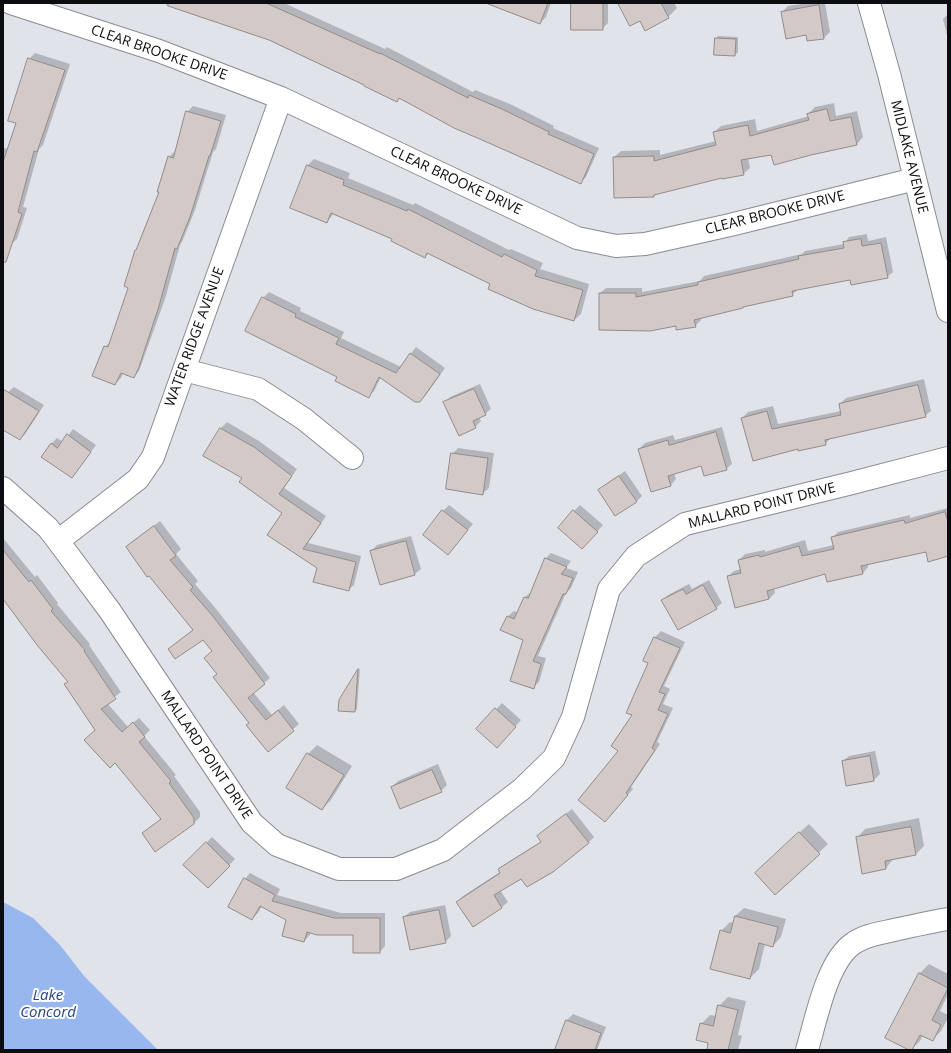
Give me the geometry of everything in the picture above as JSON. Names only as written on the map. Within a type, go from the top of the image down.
[{"type":"street","name":"CLEAR BROOKE DRIVE","points":[[11,3],[159,51],[281,98],[577,238],[616,246],[652,242],[730,225],[915,179]]},
{"type":"street","name":"MIDLAKE AVENUE","points":[[870,3],[948,311]]},
{"type":"street","name":"WATER RIDGE AVENUE","points":[[58,541],[138,479],[153,458],[281,98]]},
{"type":"street","points":[[184,370],[258,389],[304,419],[352,458]]},
{"type":"street","name":"MALLARD POINT DRIVE","points":[[3,488],[48,528],[58,541],[110,611],[252,823],[277,845],[339,869],[396,869],[443,850],[522,789],[554,758],[573,717],[610,589],[636,556],[685,524],[948,458]]},
{"type":"street","points":[[807,1050],[826,987],[834,967],[843,953],[854,943],[870,935],[948,919]]},
{"type":"water","name":"Lake Concord","points":[[3,902],[33,918],[60,945],[84,976],[158,1050],[3,1050]]},
{"type":"building","points":[[169,3],[266,3],[380,53],[468,98],[469,95],[504,110],[549,132],[548,134],[594,154],[581,184],[454,128],[399,98],[397,102],[269,40],[168,6]]},
{"type":"building","points":[[488,3],[548,3],[540,24]]},
{"type":"building","points":[[571,3],[603,3],[603,30],[571,30]]},
{"type":"building","points":[[618,3],[661,3],[669,18],[645,31],[640,21],[630,26]]},
{"type":"building","points":[[819,5],[824,39],[807,41],[806,35],[786,39],[781,12]]},
{"type":"building","points":[[715,38],[736,39],[735,56],[714,55]]},
{"type":"building","points":[[28,58],[65,70],[37,152],[34,151],[18,212],[22,214],[6,262],[3,262],[3,162],[16,123],[8,121]]},
{"type":"building","points":[[827,109],[830,121],[851,117],[857,145],[774,165],[771,155],[741,160],[744,175],[722,178],[654,195],[654,197],[614,198],[613,157],[654,156],[654,161],[716,145],[713,132],[748,125],[750,136],[809,120],[807,114]]},
{"type":"building","points":[[186,111],[221,121],[190,217],[177,249],[175,248],[159,306],[139,367],[134,378],[121,373],[115,385],[92,376],[104,346],[108,347],[128,288],[124,286],[135,250],[159,192],[157,192],[168,156],[173,158]]},
{"type":"building","points":[[307,165],[344,180],[343,185],[407,211],[408,209],[502,257],[504,254],[537,270],[535,276],[583,290],[574,321],[533,309],[488,289],[490,284],[427,253],[425,258],[391,241],[392,239],[331,213],[327,223],[290,208]]},
{"type":"building","points":[[861,239],[862,246],[881,243],[888,278],[851,285],[850,280],[792,291],[793,296],[694,320],[696,327],[676,330],[676,326],[650,331],[599,330],[599,293],[636,293],[636,297],[698,285],[698,282],[799,259],[798,256],[844,248],[843,242]]},
{"type":"building","points":[[262,297],[296,314],[295,317],[339,338],[336,344],[396,373],[410,353],[440,374],[420,402],[415,402],[379,377],[369,398],[335,381],[337,377],[245,331]]},
{"type":"building","points":[[918,385],[926,417],[825,440],[826,445],[798,451],[798,449],[753,461],[741,418],[767,411],[772,429],[841,415],[839,404]]},
{"type":"building","points":[[3,389],[39,411],[20,440],[3,430]]},
{"type":"building","points":[[474,389],[486,415],[473,421],[476,428],[459,436],[443,402]]},
{"type":"building","points":[[220,428],[254,447],[292,476],[279,494],[321,523],[303,549],[356,562],[349,591],[313,582],[317,568],[267,535],[282,513],[239,482],[242,478],[203,456]]},
{"type":"building","points":[[716,432],[727,470],[704,476],[701,466],[668,476],[671,486],[651,492],[638,449],[668,440],[669,445]]},
{"type":"building","points":[[67,434],[91,452],[72,478],[41,457],[51,443],[57,448]]},
{"type":"building","points":[[451,453],[488,458],[483,495],[446,489]]},
{"type":"building","points":[[619,476],[637,502],[615,516],[598,490]]},
{"type":"building","points":[[442,510],[468,530],[448,555],[423,535]]},
{"type":"building","points":[[573,510],[598,532],[582,549],[558,528]]},
{"type":"building","points":[[945,512],[948,522],[948,556],[928,562],[926,552],[861,566],[863,574],[827,582],[825,574],[767,591],[769,599],[735,608],[727,576],[741,573],[738,560],[759,555],[760,557],[799,546],[802,556],[834,549],[831,537],[904,520],[905,523]]},
{"type":"building","points":[[154,526],[176,556],[170,560],[193,587],[190,590],[212,615],[265,684],[248,698],[266,720],[278,710],[294,731],[268,752],[246,725],[249,723],[213,677],[217,674],[204,658],[212,651],[203,640],[175,659],[168,649],[193,630],[149,576],[147,577],[126,547]]},
{"type":"building","points":[[406,541],[415,575],[380,585],[370,551]]},
{"type":"building","points":[[3,550],[29,582],[31,580],[53,609],[51,611],[85,650],[84,651],[116,699],[101,709],[122,732],[133,722],[145,737],[139,742],[171,781],[169,783],[194,818],[194,824],[155,852],[142,833],[161,819],[115,763],[110,768],[84,740],[95,730],[64,684],[68,682],[37,645],[3,599]]},
{"type":"building","points":[[545,558],[567,567],[561,574],[573,578],[566,594],[563,594],[533,661],[541,664],[534,689],[510,681],[523,640],[500,630],[507,616],[514,619],[524,597],[528,598]]},
{"type":"building","points":[[703,585],[717,609],[678,630],[661,600],[683,589],[686,594]]},
{"type":"building","points":[[654,637],[680,648],[659,692],[665,694],[658,710],[668,714],[652,748],[655,750],[626,793],[628,795],[605,822],[578,800],[618,751],[611,746],[632,715],[626,713],[648,663],[643,661]]},
{"type":"building","points":[[358,669],[355,712],[338,711],[339,700]]},
{"type":"building","points":[[495,708],[516,727],[497,748],[476,729]]},
{"type":"building","points":[[307,753],[344,775],[322,810],[286,788]]},
{"type":"building","points":[[870,756],[874,781],[846,786],[842,761]]},
{"type":"building","points":[[432,770],[442,792],[400,809],[391,787]]},
{"type":"building","points":[[566,814],[589,843],[553,872],[527,887],[521,879],[494,895],[502,908],[473,927],[456,902],[500,873],[498,869],[541,842],[537,836]]},
{"type":"building","points":[[911,827],[916,855],[885,861],[886,869],[862,874],[856,837]]},
{"type":"building","points":[[799,832],[820,854],[775,895],[755,873]]},
{"type":"building","points":[[206,842],[230,866],[208,888],[183,865]]},
{"type":"building","points":[[244,878],[275,895],[272,901],[334,918],[380,918],[380,953],[353,953],[353,935],[317,935],[307,932],[304,942],[282,936],[286,920],[260,906],[252,920],[228,907]]},
{"type":"building","points":[[439,910],[446,943],[410,950],[403,917]]},
{"type":"building","points":[[735,916],[778,927],[773,947],[759,943],[750,979],[710,969],[720,930],[730,933]]},
{"type":"building","points":[[919,973],[948,988],[932,1020],[941,1025],[933,1041],[920,1035],[912,1050],[909,1050],[885,1038]]},
{"type":"building","points":[[718,1005],[738,1010],[728,1050],[707,1050],[708,1043],[696,1040],[700,1023],[713,1026]]},
{"type":"building","points":[[566,1020],[601,1033],[595,1050],[555,1050]]}]
